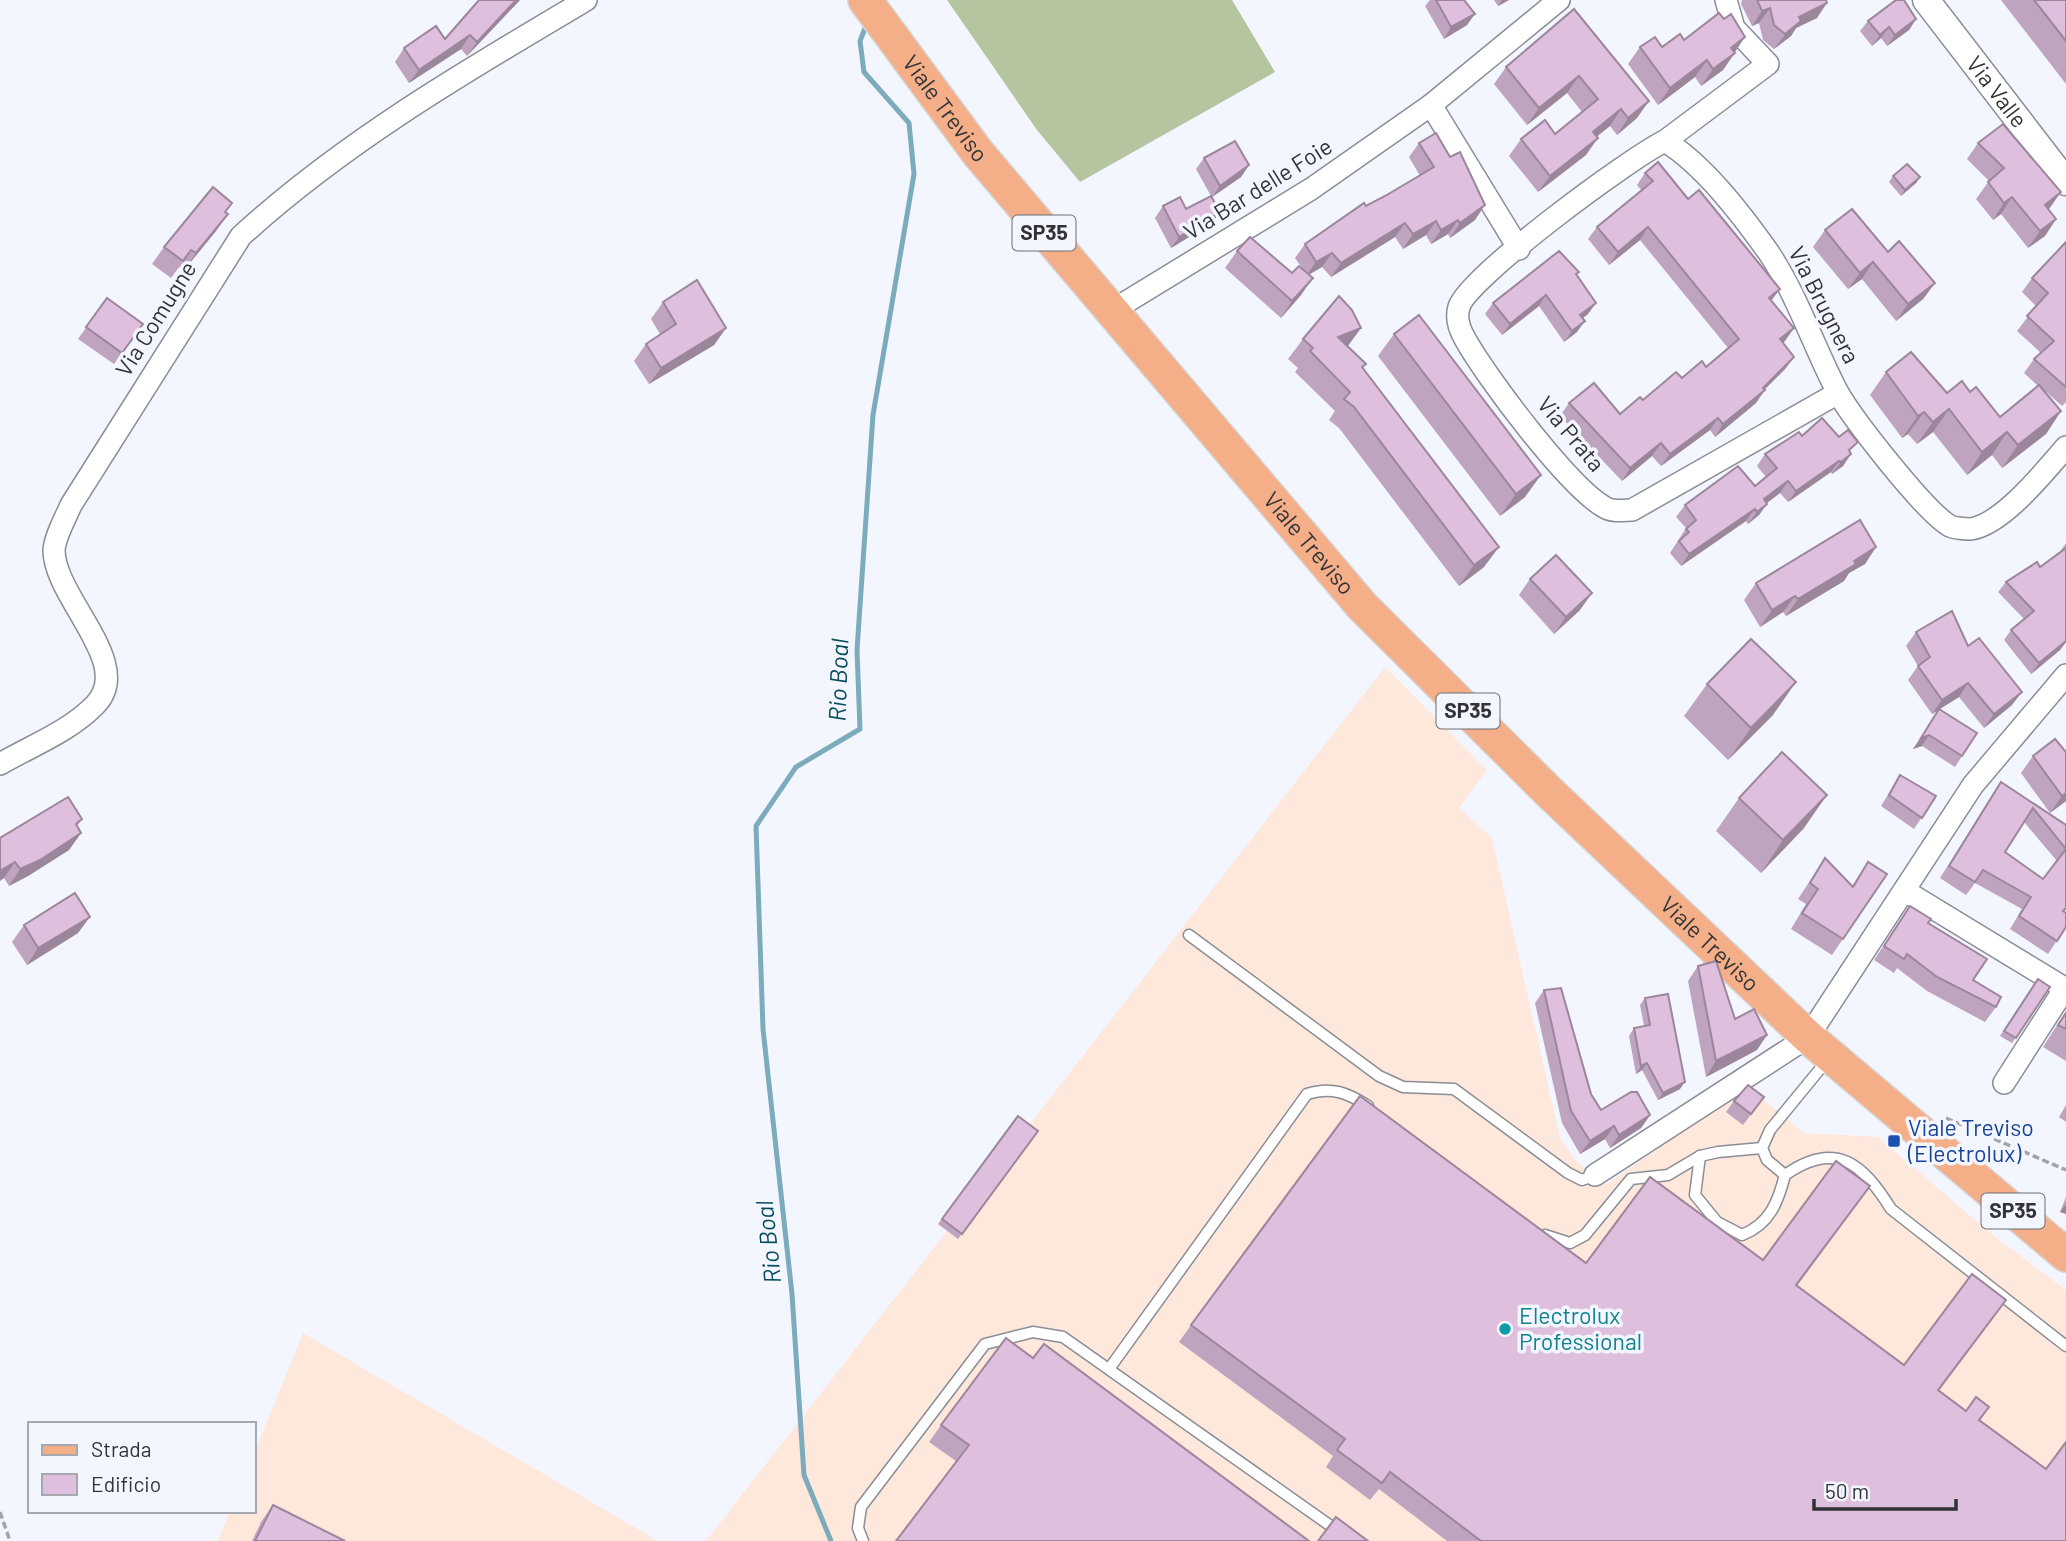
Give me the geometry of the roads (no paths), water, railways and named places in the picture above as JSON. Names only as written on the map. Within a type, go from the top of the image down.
[{"type":"main road","name":"Viale Treviso","points":[[864,0],[978,153],[1110,312],[1362,606],[1548,791],[1819,1047],[2066,1255]]},
{"type":"street","name":"Via Comugne","points":[[0,764],[58,731],[96,705],[108,685],[105,659],[62,584],[54,549],[71,505],[241,236],[276,204],[336,159],[457,77],[586,0]]},
{"type":"street","name":"Via Bar delle Foie","points":[[1110,312],[1311,189],[1431,105],[1559,0]]},
{"type":"street","points":[[1431,105],[1519,249],[1592,187],[1640,153],[1665,141],[1736,85],[1768,64],[1734,28],[1726,0]]},
{"type":"street","name":"Via Valle","points":[[1926,0],[2066,182]]},
{"type":"street","name":"Via Brugnera","points":[[1665,141],[1686,153],[1709,177],[1768,252],[1795,296],[1838,393],[1899,474],[1951,527],[1970,529],[2005,513],[2066,447]]},
{"type":"street","name":"Via Prata","points":[[1519,249],[1477,282],[1459,304],[1457,320],[1464,337],[1516,410],[1577,487],[1609,510],[1632,510],[1838,393]]},
{"type":"street","points":[[1595,1175],[1819,1047],[1905,891],[1973,785],[2066,675]]},
{"type":"street","points":[[1905,891],[2066,988],[2004,1083]]},
{"type":"lane","points":[[1189,934],[1379,1076],[1403,1087],[1454,1089],[1568,1173],[1582,1180],[1595,1175]]},
{"type":"lane","points":[[1785,1175],[1767,1160],[1762,1148],[1819,1047]]},
{"type":"lane","points":[[1109,1369],[1307,1094],[1320,1090],[1342,1092],[1375,1110]]},
{"type":"lane","points":[[1540,1231],[1550,1239],[1570,1243],[1585,1235],[1632,1179],[1668,1175],[1700,1156],[1762,1148]]},
{"type":"lane","points":[[1700,1156],[1695,1195],[1717,1222],[1742,1235],[1759,1228],[1778,1203],[1785,1175],[1802,1163],[1830,1158],[1859,1166],[1874,1181],[1891,1209],[2066,1346]]},
{"type":"lane","points":[[863,1541],[858,1528],[861,1507],[985,1344],[1033,1332],[1063,1337],[1352,1541]]},
{"type":"waterway","name":"Rio Boal","points":[[831,1541],[804,1475],[792,1294],[763,1029],[756,826],[796,767],[860,729],[857,650],[873,415],[914,174],[909,123],[864,72],[860,41],[867,23]]},
{"type":"place","name":"Viale Treviso (Electrolux)","points":[[1894,1141]]},
{"type":"place","name":"Electrolux Professional","points":[[1505,1329]]}]
